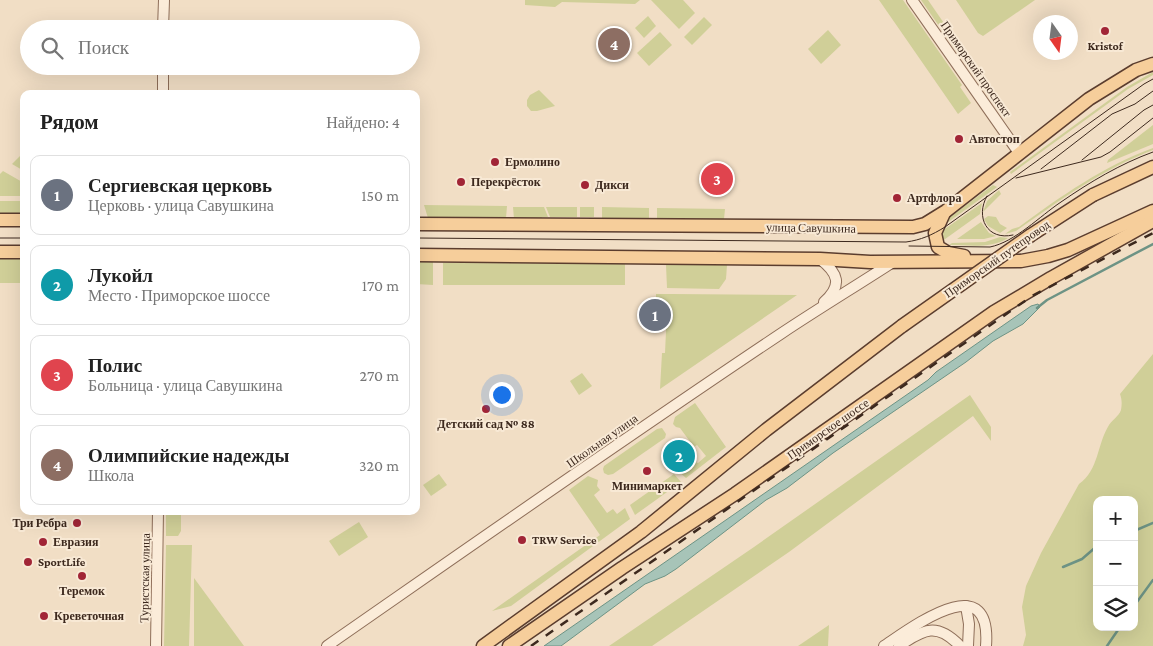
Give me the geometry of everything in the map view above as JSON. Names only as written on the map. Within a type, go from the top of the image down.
[{"type":"main road","name":"улица Савушкина","points":[[420,224],[901,229],[925,224],[946,211],[1089,99],[1136,70],[1153,64]]},
{"type":"main road","name":"Приморский путепровод","points":[[483,646],[640,532],[766,430],[902,326],[1031,235],[1093,194],[1153,167]]},
{"type":"main road","points":[[946,211],[939,221],[935,233],[936,242],[942,250],[948,253],[994,262]]},
{"type":"main road","points":[[420,255],[820,259],[893,262],[1021,261],[1068,250],[1153,211]]},
{"type":"main road","points":[[0,220],[20,220]]},
{"type":"main road","name":"Приморское шоссе","points":[[509,646],[743,488],[994,312],[1153,221]]},
{"type":"main road","points":[[0,252],[20,252]]},
{"type":"street","points":[[163,20],[164,0]]},
{"type":"street","name":"Приморский проспект","points":[[912,0],[1019,152]]},
{"type":"street","points":[[163,75],[163,90]]},
{"type":"street","points":[[813,313],[832,296],[836,282],[831,268],[820,259]]},
{"type":"street","name":"Школьная улица","points":[[327,646],[813,313],[893,262]]},
{"type":"street","name":"Туристская улица","points":[[156,646],[158,515]]},
{"type":"street","points":[[884,646],[946,609],[955,606],[966,606],[975,608],[988,628],[986,646]]},
{"type":"street","points":[[966,606],[969,624],[968,646]]},
{"type":"street","points":[[899,646],[917,633],[936,631],[949,635],[960,646]]},
{"type":"shaded area","points":[[525,0],[640,0],[635,4],[562,2],[555,7],[525,5]]},
{"type":"shaded area","points":[[651,0],[683,0],[695,13],[679,29]]},
{"type":"shaded area","points":[[879,0],[903,0],[962,85],[960,87],[971,103],[958,114]]},
{"type":"shaded area","points":[[921,0],[928,0],[961,48],[957,52]]},
{"type":"shaded area","points":[[956,0],[1035,0],[983,36],[978,33]]},
{"type":"shaded area","points":[[648,16],[656,26],[644,38],[635,28]]},
{"type":"shaded area","points":[[704,17],[712,25],[692,45],[684,37]]},
{"type":"shaded area","points":[[828,30],[841,45],[821,64],[808,49]]},
{"type":"shaded area","points":[[660,32],[672,45],[649,66],[637,53]]},
{"type":"shaded area","points":[[1153,72],[1153,75],[1128,89],[1011,174],[1010,172],[1127,87]]},
{"type":"shaded area","points":[[539,90],[555,106],[531,111],[527,106],[527,100],[530,95]]},
{"type":"shaded area","points":[[1153,125],[1153,144],[1107,163],[1108,160]]},
{"type":"shaded area","points":[[1153,148],[1153,150],[1099,176],[1016,231],[1005,234],[1019,227],[1067,193],[1100,173]]},
{"type":"shaded area","points":[[20,156],[20,169],[12,164]]},
{"type":"shaded area","points":[[3,171],[20,181],[20,196],[0,196],[0,174]]},
{"type":"shaded area","points":[[993,185],[997,187],[940,228],[946,220]]},
{"type":"shaded area","points":[[999,190],[1001,194],[983,212],[987,201]]},
{"type":"shaded area","points":[[0,201],[20,201],[20,214],[0,214]]},
{"type":"shaded area","points":[[982,203],[980,214],[941,242],[939,233]]},
{"type":"shaded area","points":[[424,205],[507,206],[506,218],[428,218]]},
{"type":"shaded area","points":[[513,207],[544,207],[548,217],[542,217],[542,219],[514,219]]},
{"type":"shaded area","points":[[546,207],[577,207],[577,217],[550,217]]},
{"type":"shaded area","points":[[580,207],[594,207],[594,217],[580,217]]},
{"type":"shaded area","points":[[602,207],[649,208],[649,219],[602,219]]},
{"type":"shaded area","points":[[657,208],[725,209],[724,219],[657,219]]},
{"type":"shaded area","points":[[988,216],[996,217],[1000,224],[1007,228],[1000,233],[988,226],[984,219]]},
{"type":"shaded area","points":[[981,222],[989,233],[996,236],[984,239],[957,239]]},
{"type":"shaded area","points":[[1000,237],[1008,238],[987,245],[949,245],[952,243],[985,242]]},
{"type":"shaded area","points":[[0,259],[20,259],[20,283],[0,283]]},
{"type":"shaded area","points":[[420,262],[433,262],[433,285],[420,284]]},
{"type":"shaded area","points":[[443,263],[625,264],[625,285],[443,285]]},
{"type":"shaded area","points":[[666,265],[727,265],[726,279],[719,289],[667,288]]},
{"type":"shaded area","points":[[656,294],[797,295],[660,389],[662,353],[665,353],[667,309],[664,301],[656,297]]},
{"type":"shaded area","points":[[1038,304],[1040,307],[1023,324],[993,341],[966,362],[833,453],[787,488],[766,500],[676,569],[665,576],[645,584],[561,646],[544,646],[928,380],[936,372],[1031,306]]},
{"type":"shaded area","points":[[1153,354],[1153,646],[1023,646],[1026,635],[1022,607],[1026,586],[1041,553],[1079,484],[1090,472],[1105,432],[1121,410],[1120,394]]},
{"type":"shaded area","points":[[582,373],[592,386],[579,395],[570,381]]},
{"type":"shaded area","points":[[970,395],[991,427],[991,441],[973,416],[789,552],[652,646],[609,646],[754,547]]},
{"type":"shaded area","points":[[695,403],[726,447],[686,478],[678,471],[695,462],[698,463],[706,456],[697,445],[694,447],[680,428],[673,424],[675,417]]},
{"type":"shaded area","points":[[662,428],[666,434],[665,438],[613,474],[608,475],[604,473],[604,466],[657,429]]},
{"type":"shaded area","points":[[439,474],[447,485],[431,496],[423,485]]},
{"type":"shaded area","points":[[674,474],[681,482],[635,515],[630,505]]},
{"type":"shaded area","points":[[588,476],[598,480],[597,486],[600,490],[594,495],[607,513],[613,509],[617,514],[625,508],[630,519],[511,606],[492,611],[600,535],[569,490]]},
{"type":"shaded area","points":[[166,515],[181,515],[181,531],[178,536],[166,536]]},
{"type":"shaded area","points":[[359,522],[368,537],[339,556],[329,541]]},
{"type":"shaded area","points":[[166,545],[192,545],[189,646],[164,646]]},
{"type":"shaded area","points":[[194,578],[244,646],[194,646]]},
{"type":"shaded area","points":[[829,625],[828,646],[798,646]]},
{"type":"waterway","points":[[1037,308],[1047,300],[1153,244]]},
{"type":"waterway","points":[[1138,529],[1153,523]]},
{"type":"waterway","points":[[1063,567],[1082,559],[1093,549]]},
{"type":"waterway","points":[[1138,601],[1153,580]]},
{"type":"waterway","points":[[1107,646],[1117,631]]},
{"type":"tram line","points":[[420,238],[911,241],[926,237],[945,227],[1153,79]]},
{"type":"tram line","points":[[1041,169],[1112,114],[1135,104],[1153,91]]},
{"type":"tram line","points":[[1082,160],[1144,110],[1153,105]]},
{"type":"tram line","points":[[1016,178],[1101,157],[1153,118]]},
{"type":"tram line","points":[[909,246],[990,247],[999,244],[1009,240],[1061,202],[1094,181],[1129,162],[1153,152]]},
{"type":"tram line","points":[[987,196],[982,212],[986,226],[996,234],[1004,236],[1013,235]]},
{"type":"tram line","points":[[0,238],[20,238]]},
{"type":"railway","points":[[531,646],[1032,296],[1153,233]]},
{"type":"place","name":"Kristof","points":[[1105,31]]},
{"type":"place","name":"Олимпийские надежды","points":[[614,44]]},
{"type":"place","name":"Автостоп","points":[[959,139]]},
{"type":"place","name":"Ермолино","points":[[495,162]]},
{"type":"place","name":"Полис","points":[[717,179]]},
{"type":"place","name":"Перекрёсток","points":[[461,182]]},
{"type":"place","name":"Дикси","points":[[585,185]]},
{"type":"place","name":"Артфлора","points":[[897,198]]},
{"type":"place","name":"Сергиевская церковь","points":[[655,315]]},
{"type":"place","name":"Детский сад № 88","points":[[486,409]]},
{"type":"place","name":"Лукойл","points":[[679,456]]},
{"type":"place","name":"Минимаркет","points":[[647,471]]},
{"type":"place","name":"Три Ребра","points":[[77,523]]},
{"type":"place","name":"TRW Service","points":[[522,540]]},
{"type":"place","name":"Евразия","points":[[43,542]]},
{"type":"place","name":"SportLife","points":[[28,562]]},
{"type":"place","name":"Теремок","points":[[82,576]]},
{"type":"place","name":"Креветочная","points":[[44,616]]}]
